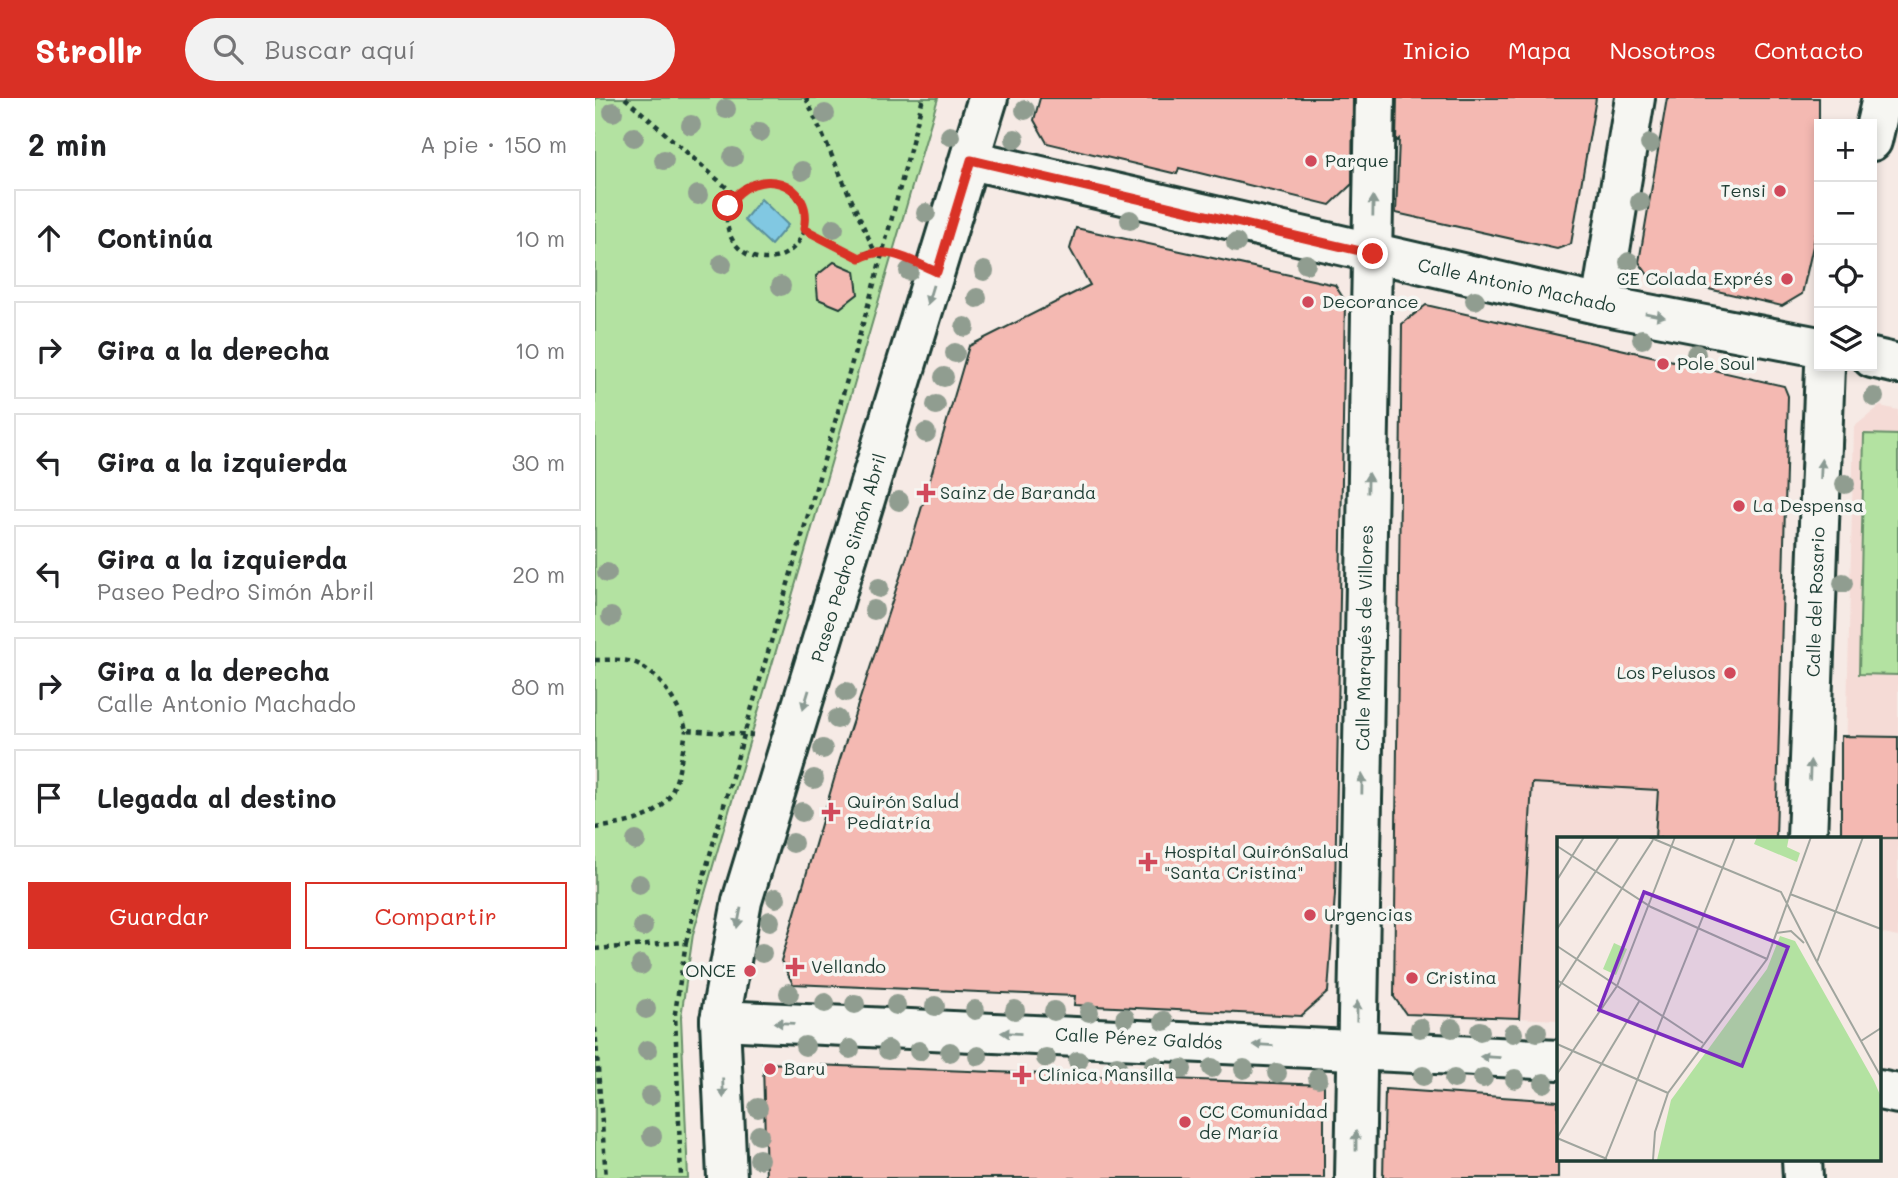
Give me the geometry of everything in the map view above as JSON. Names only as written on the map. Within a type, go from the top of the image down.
[{"type":"street","name":"Paseo Pedro Simón Abril","points":[[727,1178],[720,1020],[742,901],[937,272],[988,98]]},
{"type":"street","name":"Calle Marqués de Villores","points":[[1355,1178],[1374,98]]},
{"type":"street","points":[[1601,305],[1635,98]]},
{"type":"street","name":"Calle Antonio Machado","points":[[971,160],[1601,305],[1814,346]]},
{"type":"street","points":[[1877,359],[1898,364]]},
{"type":"street","name":"Calle del Rosario","points":[[1807,837],[1825,371]]},
{"type":"street","name":"Calle Pérez Galdós","points":[[720,1020],[1557,1060]]},
{"type":"street","points":[[1803,1160],[1803,1178]]},
{"type":"path","points":[[625,98],[735,195]]},
{"type":"path","points":[[806,98],[874,250]]},
{"type":"path","points":[[681,1178],[675,1013],[686,942],[743,733],[884,252],[923,98]]},
{"type":"path","points":[[756,182],[781,183],[800,200],[804,212],[804,229],[794,247],[784,255],[757,258],[745,253],[728,233],[728,206],[744,186],[756,182]]},
{"type":"path","points":[[804,229],[860,258],[874,250],[937,272]]},
{"type":"path","points":[[595,660],[624,660],[639,665],[666,691],[683,717],[686,730],[677,779],[666,803],[635,823],[595,828]]},
{"type":"path","points":[[686,730],[743,733],[791,746]]},
{"type":"path","points":[[595,949],[686,942]]},
{"type":"path","points":[[595,1028],[606,1178]]},
{"type":"shaded area","points":[[1880,406],[1898,410],[1898,937],[1881,933],[1881,837],[1844,837],[1854,427]]},
{"type":"shaded area","points":[[1532,783],[1658,790],[1655,837],[1557,837],[1557,1020],[1519,1018]]},
{"type":"green space","points":[[595,98],[938,98],[693,934],[681,1017],[688,1178],[595,1178]]},
{"type":"green space","points":[[1864,434],[1898,435],[1898,675],[1859,674]]},
{"type":"water","points":[[761,199],[788,225],[771,245],[744,220]]},
{"type":"building","points":[[1040,98],[1353,98],[1352,184],[1330,205],[1179,168],[1177,174],[1047,143],[1034,120]]},
{"type":"building","points":[[1397,98],[1596,98],[1571,244],[1557,249],[1396,213],[1399,139],[1396,142]]},
{"type":"building","points":[[1667,98],[1819,98],[1819,119],[1814,119],[1814,242],[1802,294],[1782,306],[1648,275],[1639,262]]},
{"type":"building","points":[[1076,228],[1335,285],[1345,301],[1335,894],[1328,992],[1301,1016],[1074,1005],[1075,996],[793,984],[781,961],[840,759],[911,544],[969,346],[1090,285],[1070,249]]},
{"type":"building","points":[[834,262],[855,271],[858,294],[840,308],[818,299],[816,276]]},
{"type":"building","points":[[1426,305],[1784,386],[1788,396],[1776,837],[1655,837],[1658,790],[1532,783],[1519,1018],[1406,1014],[1394,997],[1402,324]]},
{"type":"building","points":[[1841,736],[1898,737],[1898,838],[1841,837]]},
{"type":"building","points":[[763,1063],[1324,1085],[1324,1178],[766,1178]]},
{"type":"building","points":[[1385,1089],[1557,1101],[1558,1178],[1383,1178]]},
{"type":"place","name":"Parque","points":[[1311,161]]},
{"type":"place","name":"Tensi","points":[[1780,191]]},
{"type":"place","name":"CE Colada Exprés","points":[[1787,279]]},
{"type":"place","name":"Decorance","points":[[1308,302]]},
{"type":"place","name":"Pole Soul","points":[[1663,364]]},
{"type":"place","name":"Sainz de Baranda","points":[[926,493]]},
{"type":"place","name":"La Despensa","points":[[1739,506]]},
{"type":"place","name":"Los Pelusos","points":[[1730,673]]},
{"type":"place","name":"Quirón Salud Pediatría","points":[[831,812]]},
{"type":"place","name":"Hospital QuirónSalud \"Santa Cristina\"","points":[[1148,862]]},
{"type":"place","name":"Urgencias","points":[[1310,915]]},
{"type":"place","name":"Vellando","points":[[795,967]]},
{"type":"place","name":"ONCE","points":[[750,971]]},
{"type":"place","name":"Cristina","points":[[1412,978]]},
{"type":"place","name":"Baru","points":[[770,1069]]},
{"type":"place","name":"Clínica Mansilla","points":[[1022,1075]]},
{"type":"place","name":"CC Comunidad de María","points":[[1185,1122]]},
{"type":"route","points":[[728,206],[744,186],[769,180],[781,183],[792,190],[800,200],[804,212],[804,229],[860,258],[874,250],[892,253],[937,272],[971,160],[1373,254]]}]
